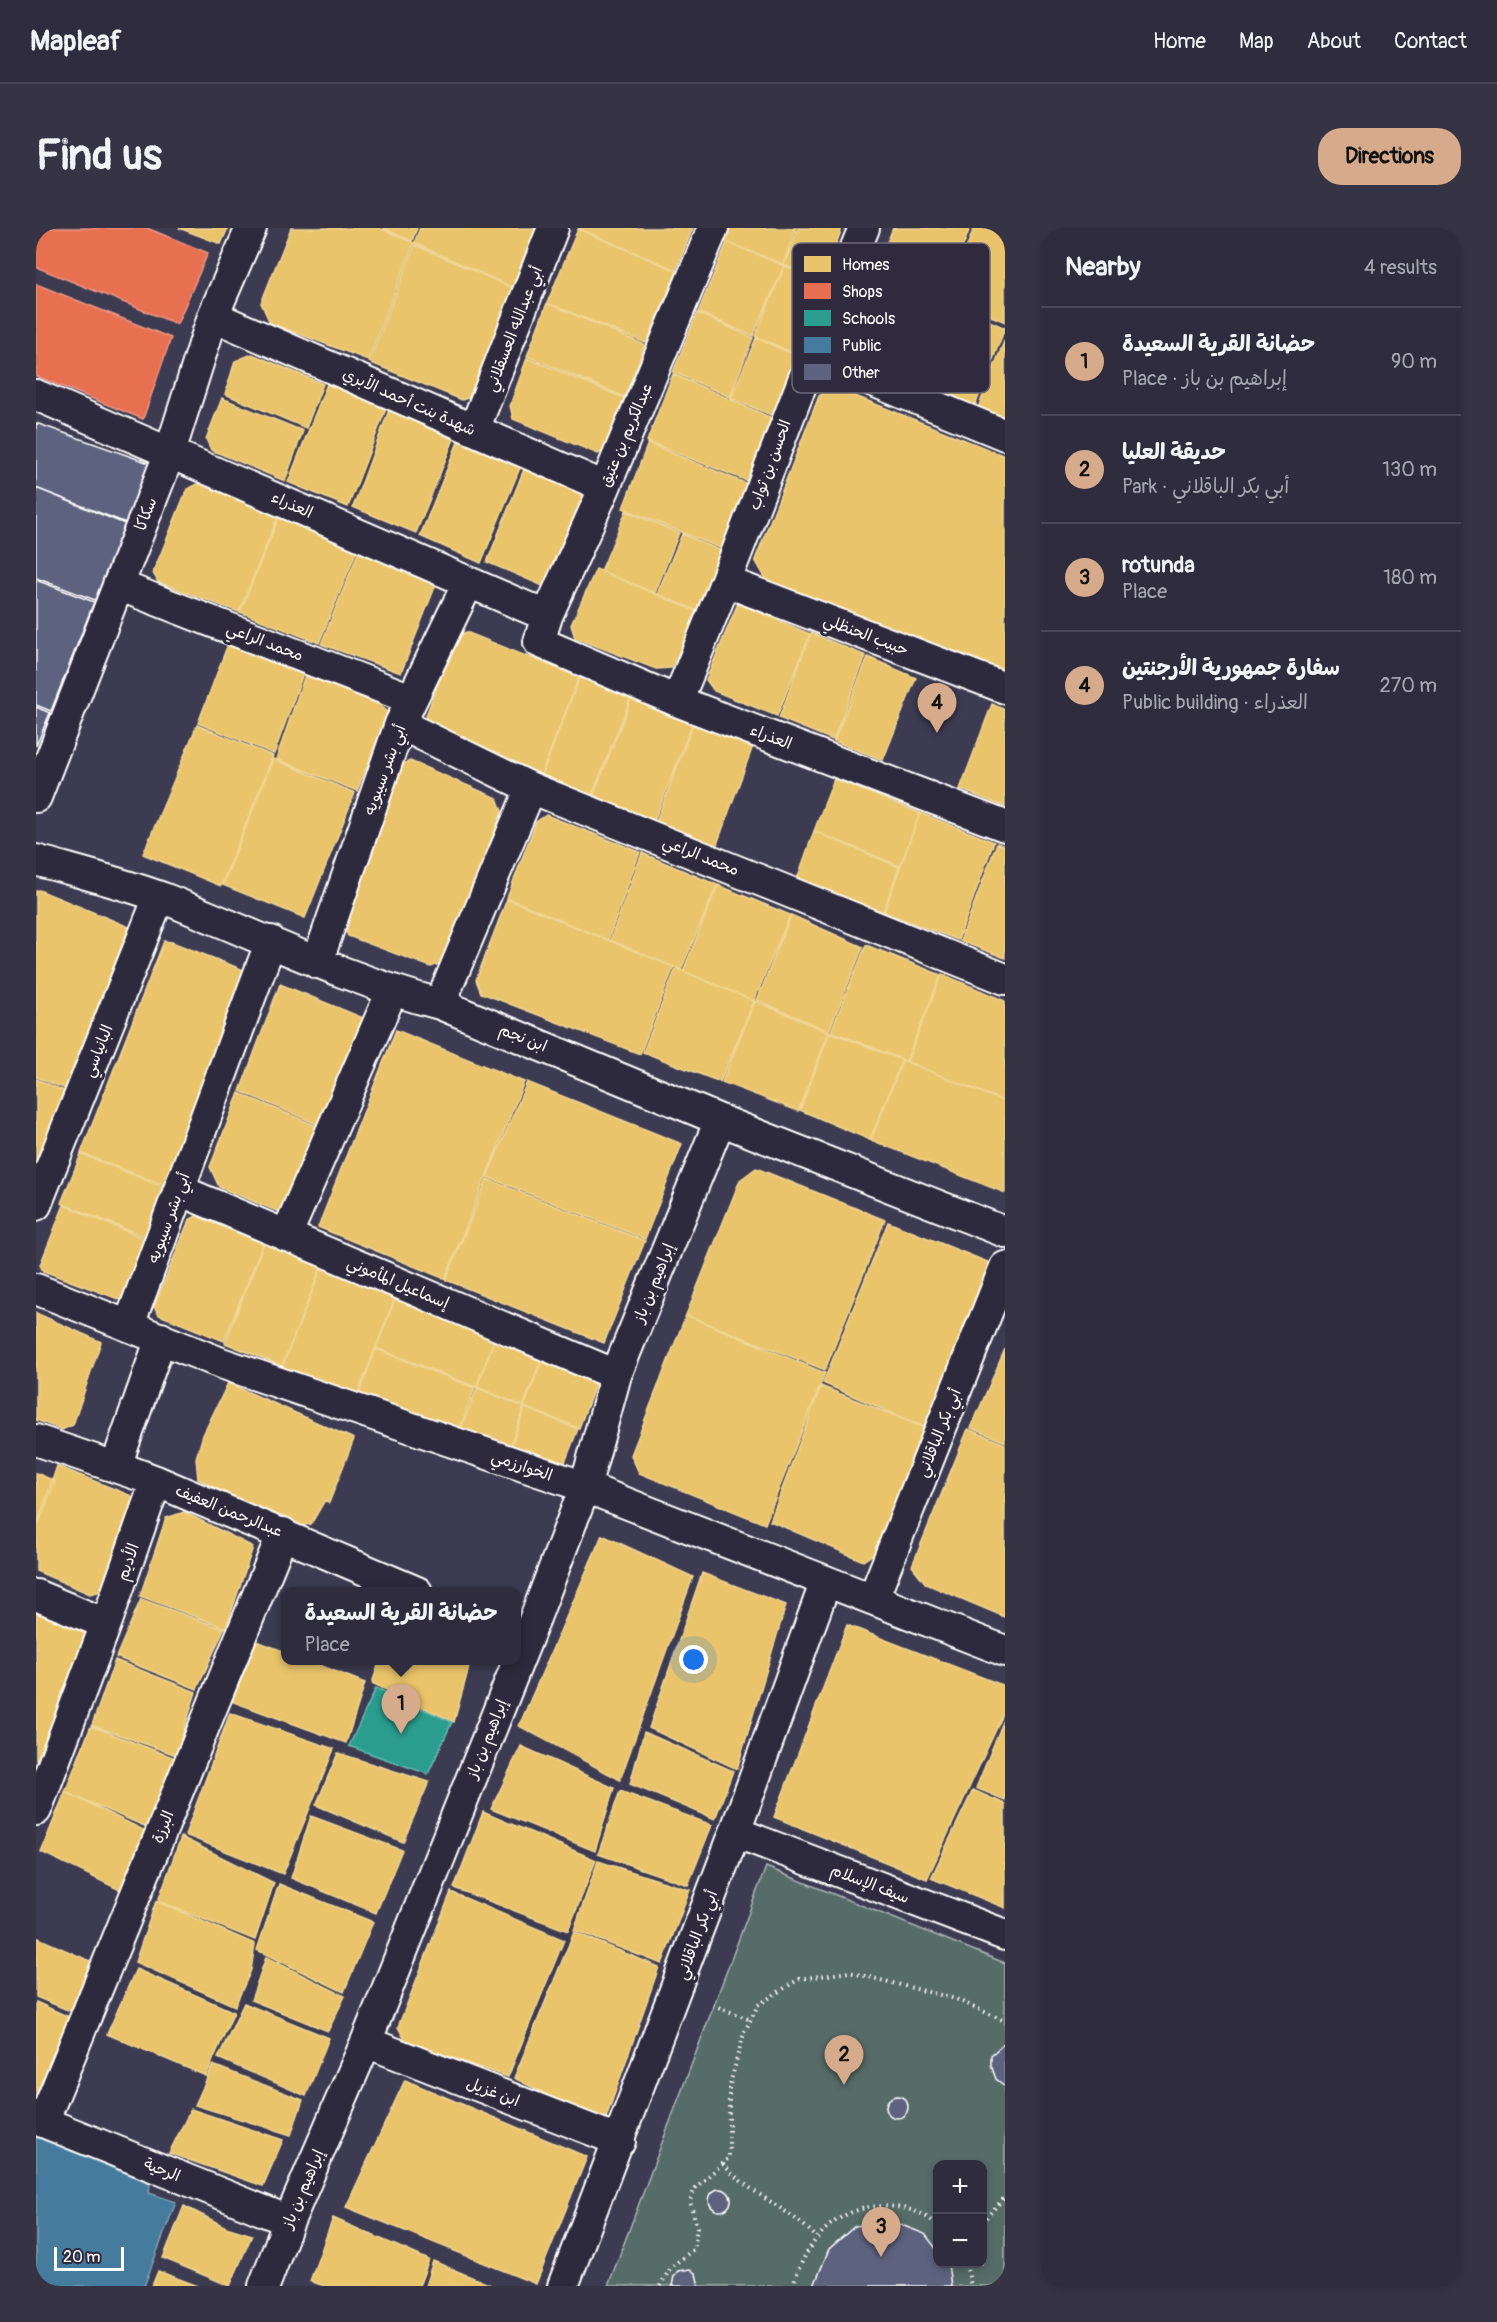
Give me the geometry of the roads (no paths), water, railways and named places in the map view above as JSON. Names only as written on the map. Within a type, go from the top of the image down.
[{"type":"street","name":"سكاكا","points":[[36,797],[170,452],[213,316],[251,228]]},
{"type":"street","name":"أبي عبدالله العسقلاني","points":[[474,430],[553,228]]},
{"type":"street","name":"عبدالكريم بن عتيق","points":[[543,629],[713,228]]},
{"type":"street","name":"الحسن بن ثواب","points":[[858,243],[864,228]]},
{"type":"street","name":"شهدة بنت أحمد الأبري","points":[[213,316],[605,487]]},
{"type":"street","name":"الحسن بن ثواب","points":[[677,701],[727,582],[796,393]]},
{"type":"street","points":[[903,393],[1005,435]]},
{"type":"street","name":"العذراء","points":[[36,395],[468,583],[543,629],[677,701],[1005,826]]},
{"type":"street","name":"حبيب الحنظلي","points":[[727,582],[1005,688]]},
{"type":"street","name":"أبي بشر سيبويه","points":[[317,963],[406,712],[468,583]]},
{"type":"street","name":"محمد الراعي","points":[[118,585],[406,712],[531,788],[1005,979]]},
{"type":"street","points":[[440,1004],[531,788]]},
{"type":"street","name":"ابن نجم","points":[[36,860],[159,897],[271,941],[317,963],[392,991],[440,1004],[720,1120],[1005,1232]]},
{"type":"street","name":"البانياسي","points":[[36,1205],[159,897]]},
{"type":"street","name":"أبي بشر سيبويه","points":[[129,1325],[271,941]]},
{"type":"street","points":[[286,1236],[392,991]]},
{"type":"street","name":"إبراهيم بن باز","points":[[522,1637],[585,1487],[616,1375],[720,1120]]},
{"type":"street","name":"إسماعيل المأموني","points":[[179,1190],[616,1375]]},
{"type":"street","name":"أبي بكر الباقلاني","points":[[873,1599],[1005,1267]]},
{"type":"street","name":"الخوارزمي","points":[[36,1288],[221,1363],[585,1487],[1005,1651]]},
{"type":"street","points":[[156,1481],[116,1466],[161,1338]]},
{"type":"street","name":"عبدالرحمن العفيف","points":[[36,1440],[156,1481],[406,1587]]},
{"type":"street","name":"الأديم","points":[[36,1810],[106,1624],[156,1481]]},
{"type":"street","name":"البرزة","points":[[39,2120],[283,1533]]},
{"type":"street","name":"أبي بكر الباقلاني","points":[[563,2286],[620,2141],[735,1833],[826,1581]]},
{"type":"street","points":[[36,1595],[106,1624]]},
{"type":"street","name":"إبراهيم بن باز","points":[[264,2286],[289,2221],[366,2042],[511,1665]]},
{"type":"street","name":"سيف الإسلام","points":[[735,1833],[1005,1935]]},
{"type":"street","name":"ابن غزيل","points":[[366,2042],[620,2141]]},
{"type":"street","name":"الرحية","points":[[39,2120],[289,2221]]},
{"type":"place","name":"سفارة جمهورية الأرجنتين","points":[[937,733]]},
{"type":"place","name":"حضانة القرية السعيدة","points":[[401,1734]]},
{"type":"place","name":"حديقة العليا","points":[[844,2085]]},
{"type":"place","name":"rotunda","points":[[881,2257]]}]
